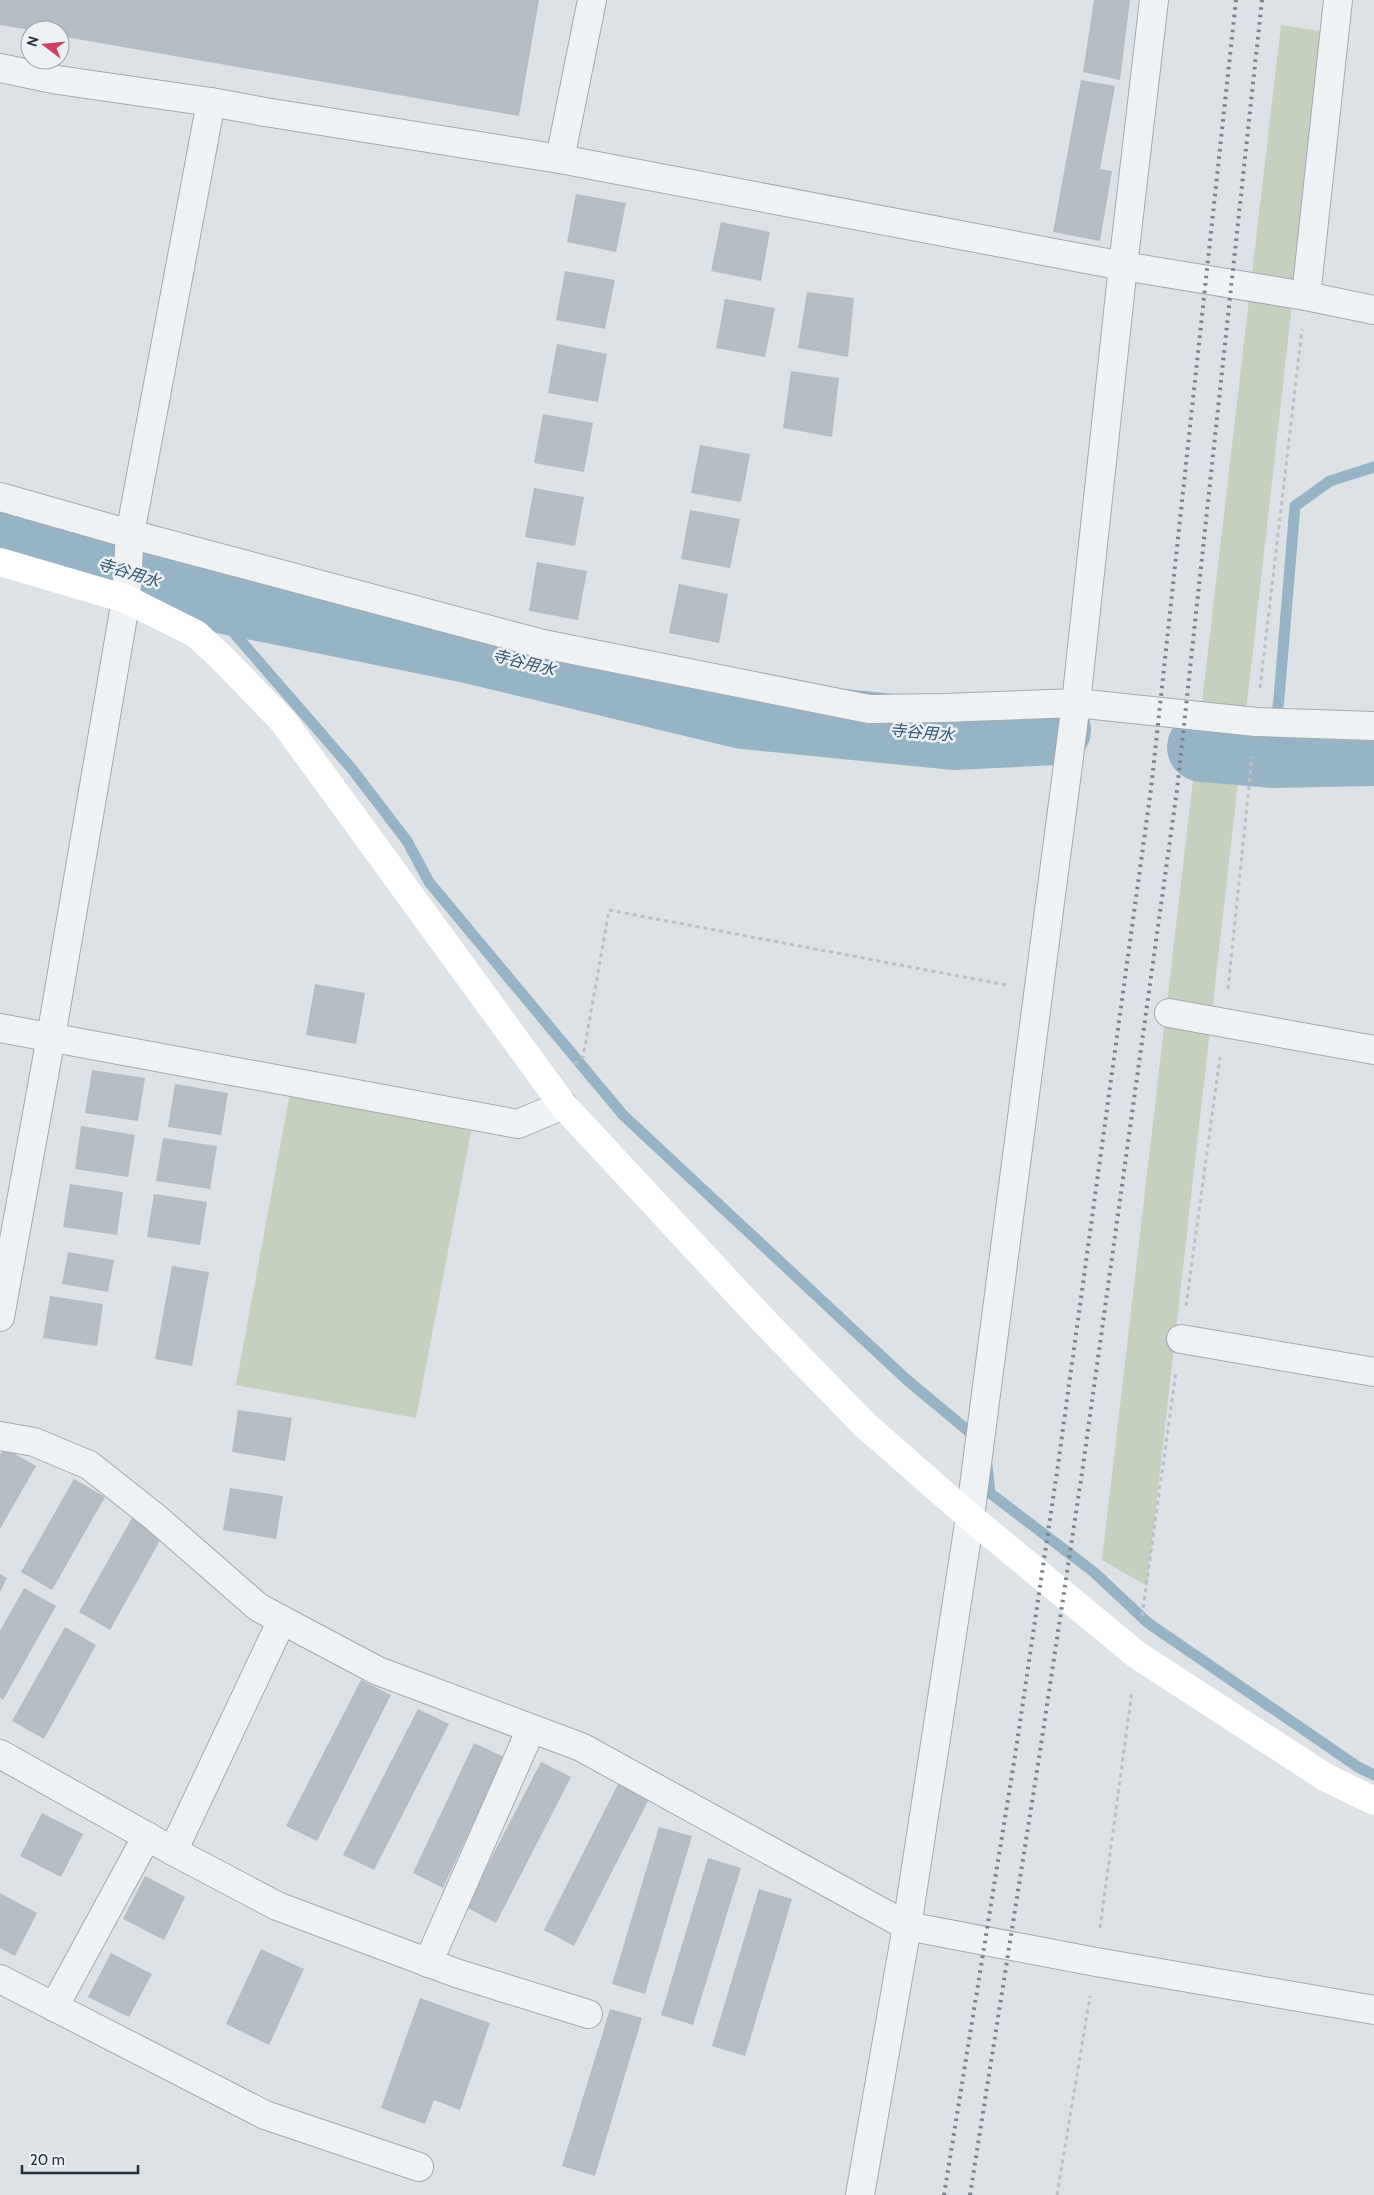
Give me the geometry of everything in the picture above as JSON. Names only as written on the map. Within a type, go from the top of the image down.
[{"type":"street","points":[[560,159],[592,0]]},
{"type":"street","points":[[860,2195],[907,1926],[970,1517],[1076,703],[1154,0]]},
{"type":"street","points":[[1306,296],[1338,0]]},
{"type":"street","points":[[0,68],[58,80],[210,102],[560,159],[1123,266],[1306,296],[1374,310]]},
{"type":"street","points":[[0,1317],[51,1037],[126,599],[130,534],[210,102]]},
{"type":"street","points":[[0,497],[130,534],[543,644],[869,709],[1076,703],[1256,722],[1374,726]]},
{"type":"street","points":[[0,562],[126,599],[172,624],[196,634],[284,721],[563,1105],[760,1317],[865,1425],[970,1517],[1137,1655],[1325,1776],[1374,1801]]},
{"type":"street","points":[[1169,1013],[1374,1050]]},
{"type":"street","points":[[0,1028],[518,1124],[563,1105]]},
{"type":"street","points":[[1181,1339],[1374,1372]]},
{"type":"street","points":[[0,1436],[34,1442],[89,1465],[156,1518],[258,1607],[282,1620],[378,1671],[581,1747],[907,1926],[1096,1962],[1374,2010]]},
{"type":"street","points":[[173,1851],[282,1620]]},
{"type":"street","points":[[428,1963],[531,1729]]},
{"type":"street","points":[[0,1754],[173,1851],[277,1906],[428,1963],[588,2014]]},
{"type":"street","points":[[54,2007],[146,1836]]},
{"type":"street","points":[[0,1979],[265,2115],[419,2167]]},
{"type":"path","points":[[1057,2195],[1096,1962],[1225,1023],[1256,722],[1306,296]]},
{"type":"path","points":[[548,1083],[583,1057],[610,910],[1038,991]]},
{"type":"green space","points":[[1281,25],[1320,31],[1289,332],[1147,1586],[1102,1560]]},
{"type":"green space","points":[[292,1082],[474,1116],[416,1418],[236,1385]]},
{"type":"building","points":[[0,0],[539,0],[519,116],[70,38],[70,20],[20,20],[20,28],[0,25]]},
{"type":"building","points":[[1094,0],[1130,0],[1120,80],[1083,72]]},
{"type":"building","points":[[1081,80],[1115,86],[1100,169],[1112,171],[1100,241],[1053,232]]},
{"type":"building","points":[[576,194],[626,203],[616,252],[567,242]]},
{"type":"building","points":[[721,222],[770,232],[761,281],[711,271]]},
{"type":"building","points":[[565,271],[615,280],[605,329],[556,320]]},
{"type":"building","points":[[807,292],[854,298],[848,357],[798,348]]},
{"type":"building","points":[[725,299],[775,308],[765,357],[716,348]]},
{"type":"building","points":[[557,344],[607,354],[598,402],[548,393]]},
{"type":"building","points":[[791,371],[839,378],[832,437],[783,428]]},
{"type":"building","points":[[543,414],[593,423],[584,472],[534,463]]},
{"type":"building","points":[[700,445],[750,454],[741,502],[691,493]]},
{"type":"building","points":[[534,488],[584,497],[575,546],[525,537]]},
{"type":"building","points":[[690,510],[740,519],[730,568],[681,559]]},
{"type":"building","points":[[537,562],[587,571],[578,620],[529,611]]},
{"type":"building","points":[[679,584],[728,594],[719,643],[669,633]]},
{"type":"building","points":[[315,984],[365,993],[356,1044],[306,1035]]},
{"type":"building","points":[[92,1070],[145,1078],[138,1121],[85,1113]]},
{"type":"building","points":[[175,1084],[228,1093],[221,1135],[168,1127]]},
{"type":"building","points":[[81,1126],[135,1135],[128,1177],[75,1169]]},
{"type":"building","points":[[163,1138],[217,1146],[210,1189],[156,1181]]},
{"type":"building","points":[[70,1184],[123,1192],[117,1235],[63,1227]]},
{"type":"building","points":[[154,1194],[207,1202],[200,1245],[147,1237]]},
{"type":"building","points":[[68,1252],[114,1260],[108,1292],[62,1284]]},
{"type":"building","points":[[172,1266],[209,1272],[192,1366],[155,1359]]},
{"type":"building","points":[[50,1296],[103,1304],[97,1346],[43,1338]]},
{"type":"building","points":[[238,1410],[292,1418],[285,1461],[232,1452]]},
{"type":"building","points":[[4,1448],[36,1466],[0,1529],[0,1455]]},
{"type":"building","points":[[74,1479],[105,1497],[52,1590],[21,1572]]},
{"type":"building","points":[[230,1488],[283,1496],[276,1539],[223,1530]]},
{"type":"building","points":[[132,1518],[163,1535],[110,1630],[79,1612]]},
{"type":"building","points":[[0,1574],[7,1578],[0,1592]]},
{"type":"building","points":[[24,1588],[56,1606],[3,1700],[0,1698],[0,1631]]},
{"type":"building","points":[[65,1627],[96,1645],[44,1739],[12,1721]]},
{"type":"building","points":[[361,1680],[391,1695],[317,1841],[286,1826]]},
{"type":"building","points":[[418,1709],[449,1724],[374,1870],[343,1855]]},
{"type":"building","points":[[474,1743],[504,1757],[443,1888],[413,1873]]},
{"type":"building","points":[[541,1762],[571,1777],[496,1923],[466,1907]]},
{"type":"building","points":[[618,1784],[649,1799],[574,1946],[544,1930]]},
{"type":"building","points":[[42,1813],[83,1834],[61,1877],[20,1856]]},
{"type":"building","points":[[659,1827],[692,1836],[645,1994],[612,1984]]},
{"type":"building","points":[[708,1858],[741,1868],[693,2025],[661,2015]]},
{"type":"building","points":[[145,1876],[185,1897],[164,1940],[123,1919]]},
{"type":"building","points":[[759,1889],[792,1899],[745,2056],[712,2046]]},
{"type":"building","points":[[0,1893],[37,1913],[15,1956],[0,1948]]},
{"type":"building","points":[[261,1949],[304,1969],[269,2045],[226,2024]]},
{"type":"building","points":[[111,1953],[152,1974],[129,2017],[88,1997]]},
{"type":"building","points":[[420,1998],[490,2023],[460,2110],[434,2100],[425,2124],[381,2108]]},
{"type":"building","points":[[610,2009],[642,2018],[595,2176],[562,2166]]},
{"type":"waterway","points":[[1272,753],[1279,698],[1295,506],[1330,481],[1374,467]]},
{"type":"waterway","name":"寺谷用水","points":[[0,534],[153,577],[200,594],[468,648],[743,714],[954,735],[1056,730]]},
{"type":"waterway","points":[[200,594],[352,769],[407,841],[429,882],[623,1115],[907,1380],[978,1439]]},
{"type":"waterway","name":"寺谷用水","points":[[1202,747],[1272,753],[1374,751]]},
{"type":"waterway","points":[[987,1465],[990,1493],[1095,1573],[1148,1623],[1358,1767],[1374,1775]]},
{"type":"railway","points":[[944,2195],[1015,1756],[1058,1465],[1151,789],[1236,0]]},
{"type":"railway","points":[[970,2195],[1083,1466],[1177,790],[1262,0]]}]
